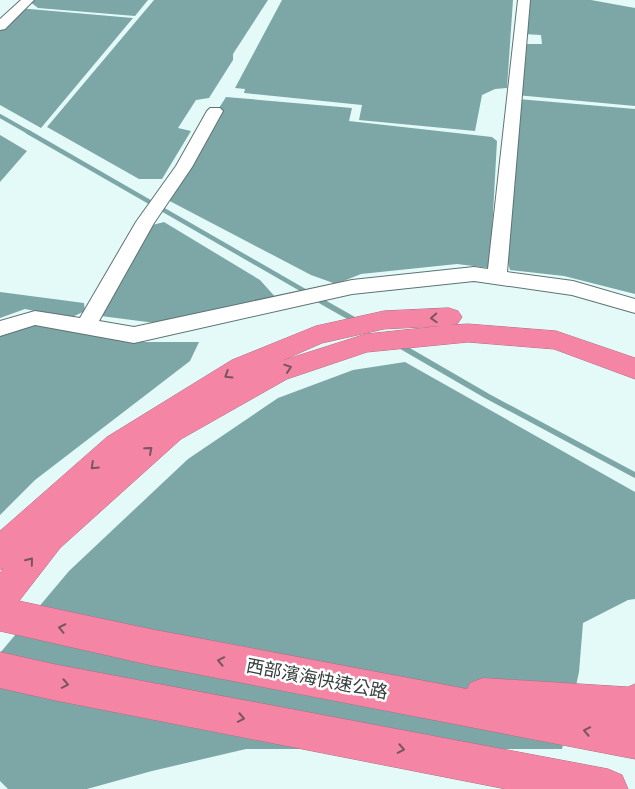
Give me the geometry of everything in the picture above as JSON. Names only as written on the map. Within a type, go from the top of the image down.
[{"type":"highway","points":[[0,599],[49,538],[171,431],[278,372],[366,343],[377,333],[384,320],[468,316],[574,331],[635,355]]},
{"type":"highway","points":[[0,556],[11,542],[117,444],[241,367],[316,336],[377,333],[468,333],[556,340],[635,370]]},
{"type":"highway","name":"西部濱海快速公路","points":[[0,614],[150,647],[635,740]]},
{"type":"highway","points":[[0,670],[53,682],[608,789]]},
{"type":"highway","points":[[361,688],[628,706],[635,703]]},
{"type":"street","points":[[0,26],[28,0]]},
{"type":"street","points":[[497,277],[524,0]]},
{"type":"street","points":[[85,326],[145,222],[184,167],[215,111]]},
{"type":"street","points":[[0,329],[35,318],[134,335],[352,287],[474,274],[573,288],[635,306]]},
{"type":"water","points":[[30,0],[148,0],[135,16],[38,8]]},
{"type":"water","points":[[154,0],[268,0],[233,54],[233,60],[209,98],[196,100],[178,128],[191,131],[162,179],[139,179],[47,127]]},
{"type":"water","points":[[282,0],[513,0],[507,88],[495,89],[482,95],[475,131],[359,120],[362,105],[244,93],[245,89],[235,88]]},
{"type":"water","points":[[528,0],[591,0],[635,8],[635,106],[516,95],[521,44],[542,44],[541,35],[523,34]]},
{"type":"water","points":[[18,8],[133,18],[41,128],[0,105],[0,26]]},
{"type":"water","points":[[226,97],[352,108],[349,121],[492,137],[497,141],[490,268],[457,264],[361,274],[336,284],[311,275],[162,197]]},
{"type":"water","points":[[518,99],[635,109],[635,294],[564,276],[510,270],[506,256]]},
{"type":"water","points":[[0,135],[27,151],[0,182]]},
{"type":"water","points":[[164,222],[260,280],[278,300],[155,323],[101,316],[145,227]]},
{"type":"water","points":[[0,292],[84,303],[85,311],[70,318],[25,309],[0,318]]},
{"type":"water","points":[[34,324],[136,342],[199,342],[190,361],[35,480],[0,515],[0,335]]},
{"type":"water","points":[[405,362],[635,492],[635,599],[628,600],[583,623],[579,672],[562,749],[246,749],[152,771],[87,789],[8,789],[0,781],[0,653],[69,571],[188,459],[278,398],[353,370]]},
{"type":"waterway","points":[[0,116],[30,133]]},
{"type":"waterway","points":[[28,132],[308,293]]},
{"type":"waterway","points":[[316,298],[323,302]]},
{"type":"waterway","points":[[321,301],[358,322]]},
{"type":"waterway","points":[[399,345],[487,396],[635,475]]}]
